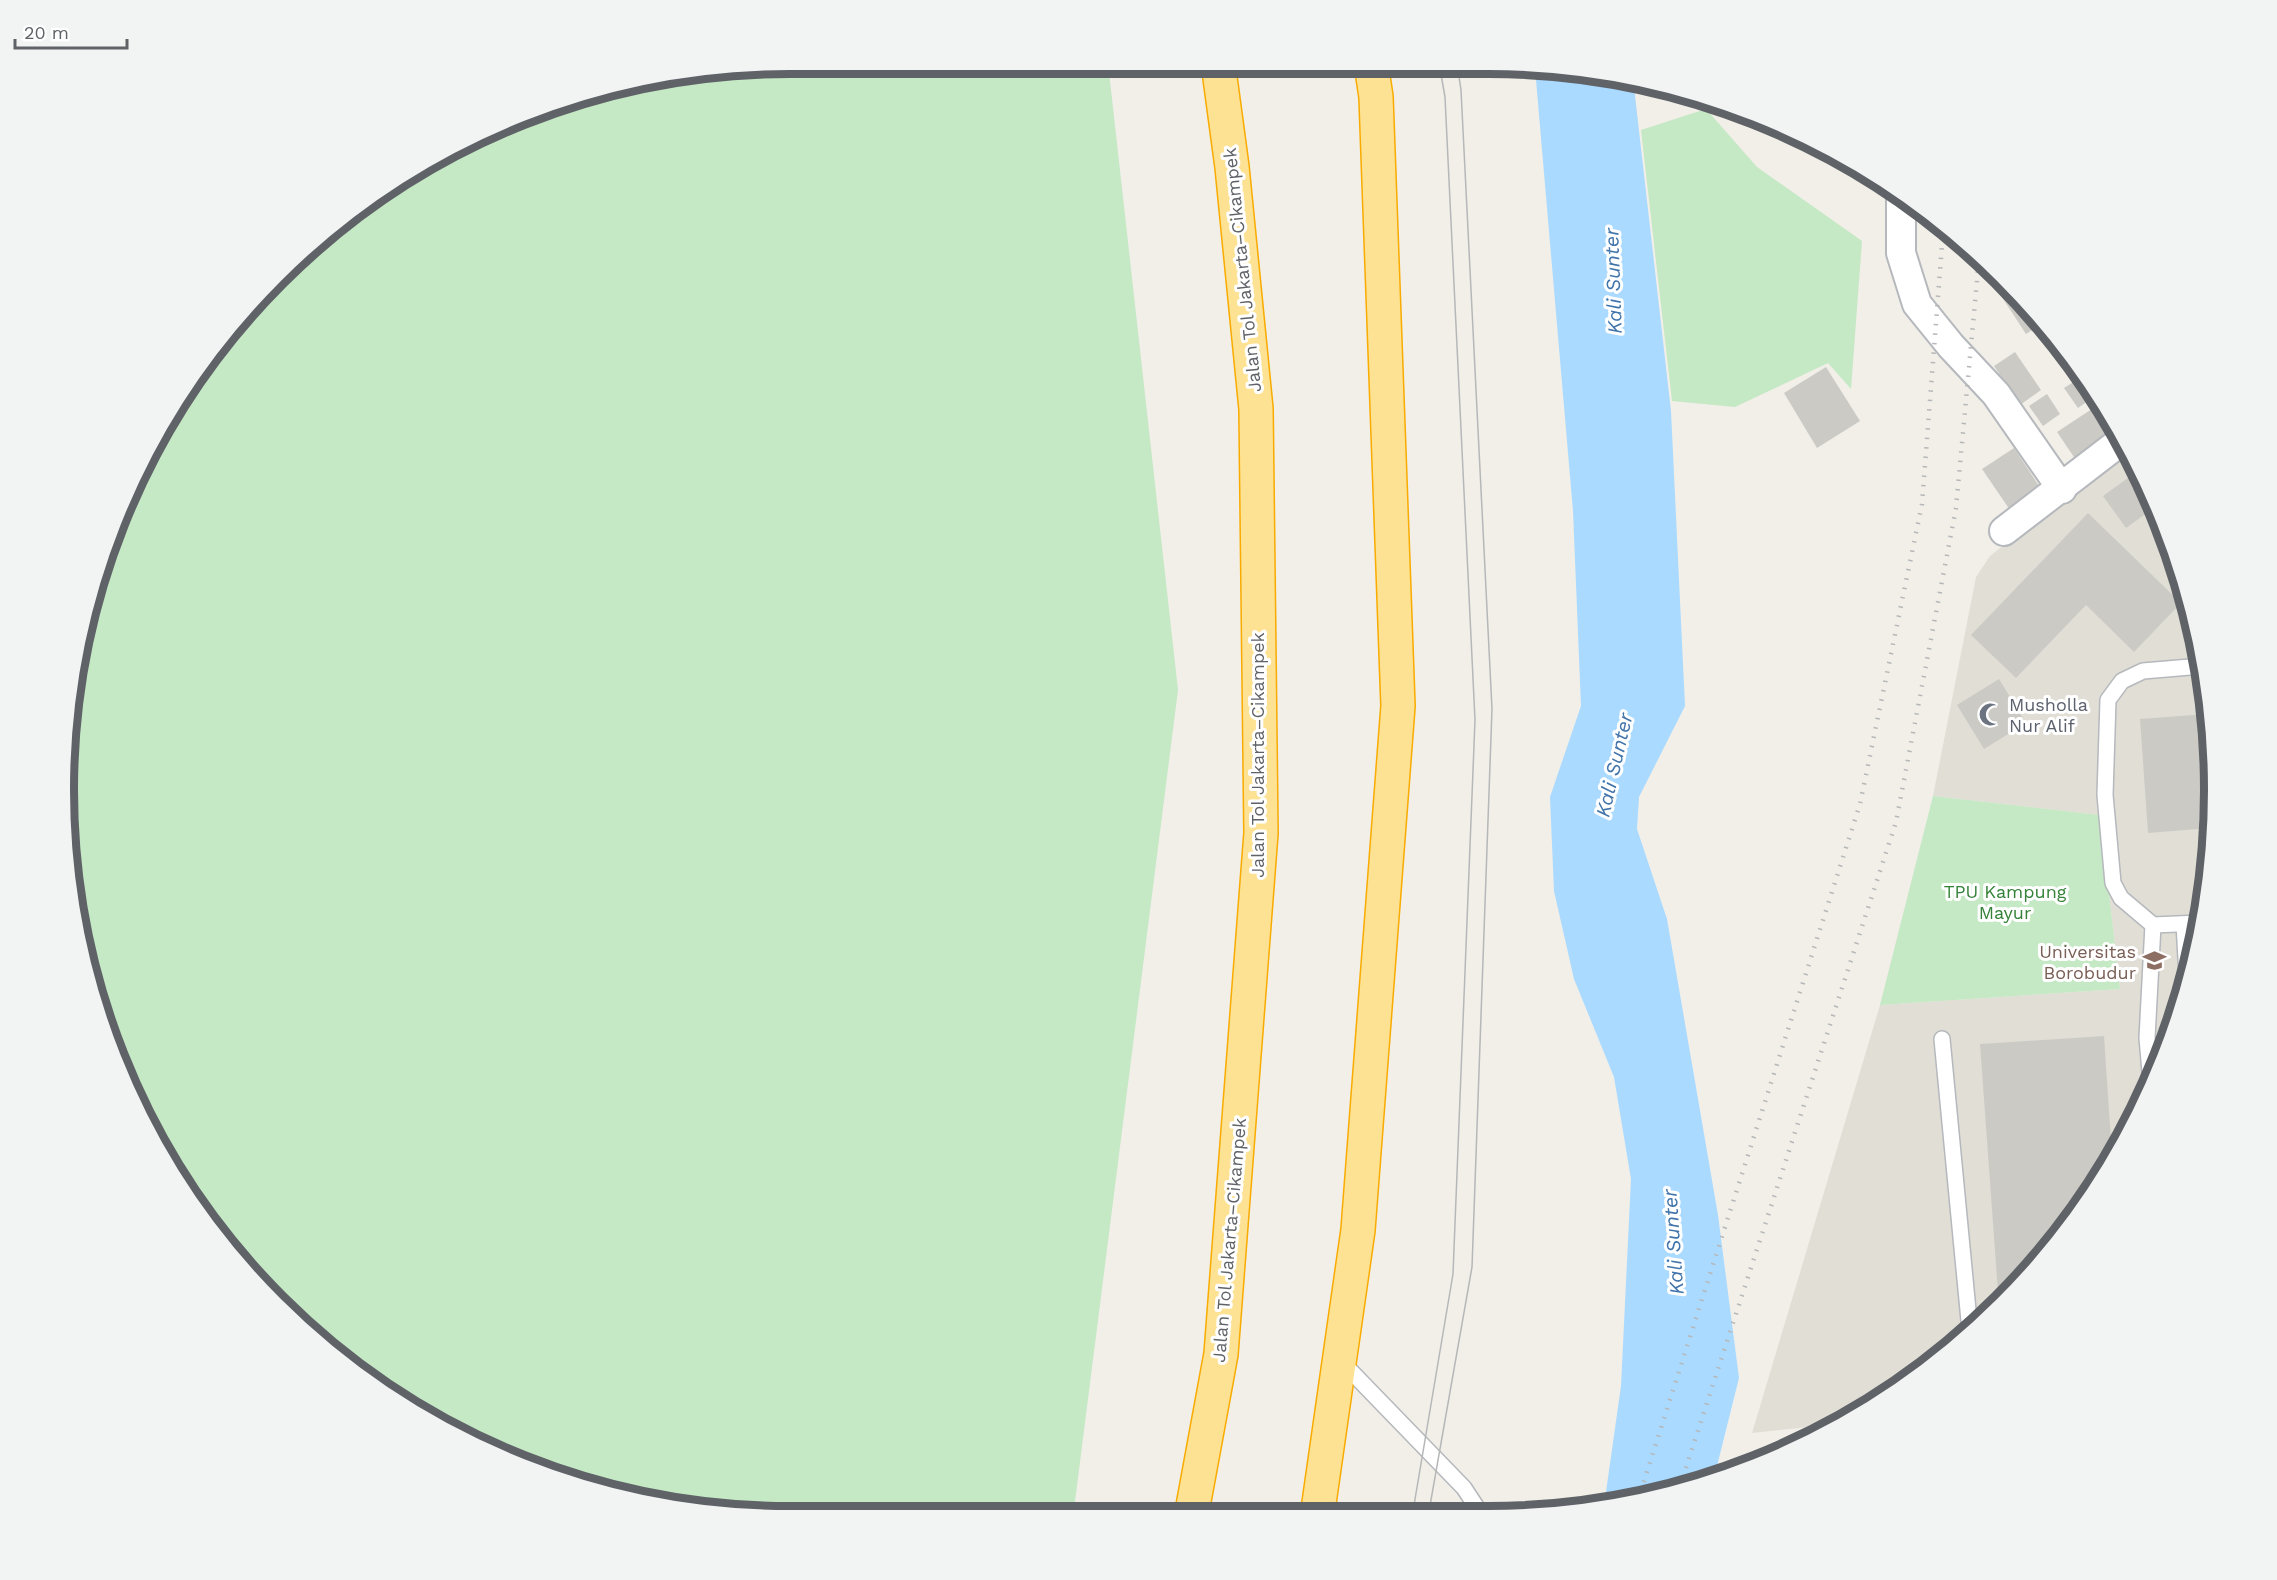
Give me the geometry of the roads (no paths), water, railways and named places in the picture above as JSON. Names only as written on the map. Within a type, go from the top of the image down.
[{"type":"highway","name":"Jalan Tol Jakarta–Cikampek","points":[[1193,1506],[1221,1354],[1261,833],[1256,409],[1232,167],[1219,73]]},
{"type":"highway","points":[[1319,1506],[1359,1230],[1398,706],[1376,97],[1372,73]]},
{"type":"street","points":[[1901,206],[1900,253],[1917,303],[1951,346],[1996,394],[2062,489]]},
{"type":"street","points":[[2004,531],[2062,489],[2115,446]]},
{"type":"lane","points":[[2191,924],[2153,925],[2121,898],[2113,883],[2105,795],[2108,700],[2122,681],[2143,671],[2193,667]]},
{"type":"lane","points":[[2184,924],[2185,949]]},
{"type":"lane","points":[[2149,1063],[2147,1038],[2153,925]]},
{"type":"lane","points":[[1942,1039],[1969,1320]]},
{"type":"lane","points":[[1340,1360],[1464,1488],[1476,1506]]},
{"type":"water","name":"Kali Sunter","points":[[1536,75],[1634,89],[1671,411],[1685,706],[1639,797],[1637,829],[1667,919],[1718,1215],[1739,1378],[1716,1468],[1672,1482],[1605,1496],[1621,1386],[1631,1179],[1614,1077],[1574,979],[1554,891],[1550,797],[1581,706],[1573,511]]},
{"type":"tram line","points":[[1414,1506],[1453,1274],[1475,720],[1445,97],[1441,73]]},
{"type":"tram line","points":[[1430,1506],[1472,1267],[1492,709],[1458,73]]},
{"type":"railway","points":[[1641,1489],[1860,804],[1922,504],[1943,238]]},
{"type":"railway","points":[[1682,1479],[1896,822],[1956,508],[1978,268]]},
{"type":"place","name":"Musholla Nur Alif","points":[[1991,714]]},
{"type":"place","name":"Universitas Borobudur","points":[[2154,961]]},
{"type":"park label","name":"TPU Kampung Mayur","points":[[2005,901]]}]
